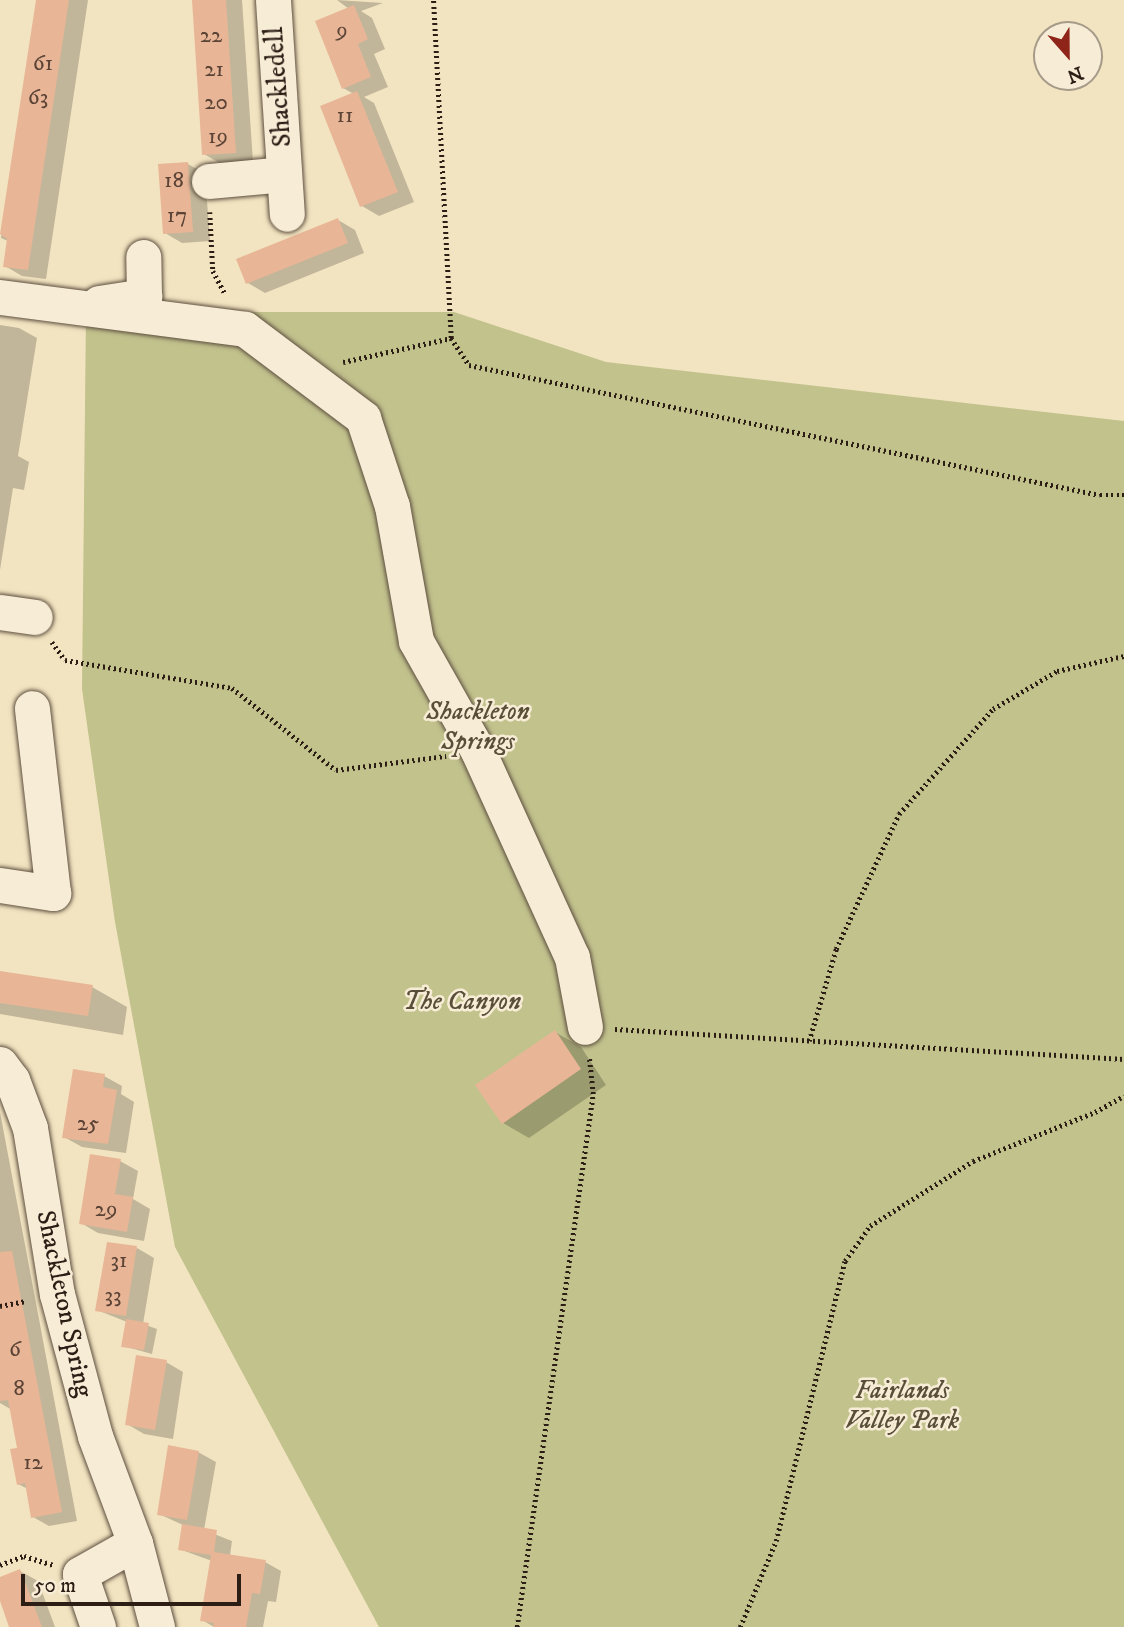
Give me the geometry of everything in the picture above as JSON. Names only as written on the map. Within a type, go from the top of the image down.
[{"type":"street","name":"Shackledell","points":[[273,0],[287,214]]},
{"type":"street","name":"Shackledell","points":[[209,181],[284,174]]},
{"type":"street","points":[[72,309],[144,296],[143,257]]},
{"type":"street","points":[[0,297],[72,309],[245,329],[298,372],[363,418],[392,506],[416,641],[478,751],[572,957],[585,1027]]},
{"type":"street","points":[[0,612],[35,617]]},
{"type":"street","points":[[0,886],[53,893],[32,708]]},
{"type":"street","name":"Shackleton Spring","points":[[0,1064],[12,1080],[15,1131],[95,1436],[135,1543],[157,1627]]},
{"type":"street","points":[[98,1627],[80,1573],[135,1543]]},
{"type":"path","points":[[433,0],[451,338],[469,365],[1100,495],[1124,495]]},
{"type":"path","points":[[209,181],[213,271],[245,329]]},
{"type":"path","points":[[298,372],[451,338]]},
{"type":"path","points":[[35,617],[65,660],[232,688],[336,770],[478,751]]},
{"type":"path","points":[[809,1041],[836,949],[898,814],[993,709],[1057,671],[1124,656]]},
{"type":"path","points":[[517,1627],[593,1094],[585,1027],[1124,1059]]},
{"type":"path","points":[[740,1627],[776,1541],[845,1261],[870,1226],[973,1161],[1095,1112],[1124,1096]]},
{"type":"path","points":[[0,1565],[24,1556],[80,1573]]},
{"type":"green space","name":"Shackleton Springs","points":[[86,312],[454,312],[606,362],[1124,421],[1124,1627],[379,1627],[175,1247],[115,922],[82,689]]},
{"type":"building","points":[[36,0],[69,0],[28,270],[3,267],[7,239],[0,234]]},
{"type":"building","points":[[192,0],[226,0],[236,153],[202,155]]},
{"type":"building","points":[[354,5],[368,39],[358,44],[371,77],[342,89],[315,21]]},
{"type":"building","points":[[357,91],[398,192],[360,207],[320,106]]},
{"type":"building","points":[[188,162],[193,232],[163,234],[158,164]]},
{"type":"building","points":[[338,218],[348,243],[246,284],[236,259]]},
{"type":"building","points":[[0,971],[93,985],[88,1016],[0,1003]]},
{"type":"building","points":[[555,1030],[581,1069],[502,1124],[475,1085]]},
{"type":"building","points":[[73,1069],[105,1074],[103,1087],[117,1090],[108,1144],[62,1138]]},
{"type":"building","points":[[90,1154],[121,1159],[115,1194],[133,1197],[127,1232],[79,1224]]},
{"type":"building","points":[[107,1242],[137,1246],[126,1316],[95,1311]]},
{"type":"building","points":[[12,1251],[62,1512],[31,1518],[25,1483],[17,1485],[10,1449],[17,1448],[8,1400],[0,1401],[0,1252]]},
{"type":"building","points":[[126,1319],[149,1323],[144,1350],[121,1347]]},
{"type":"building","points":[[136,1355],[167,1360],[155,1430],[125,1425]]},
{"type":"building","points":[[168,1445],[199,1451],[187,1520],[157,1515]]},
{"type":"building","points":[[182,1524],[217,1530],[214,1552],[266,1560],[260,1594],[252,1593],[246,1627],[213,1627],[214,1623],[200,1621],[211,1555],[178,1550]]},
{"type":"building","points":[[20,1569],[42,1627],[9,1627],[0,1601],[0,1577]]},
{"type":"park label","name":"The Canyon","points":[[462,1002]]},
{"type":"park label","name":"Fairlands Valley Park","points":[[902,1406]]}]
